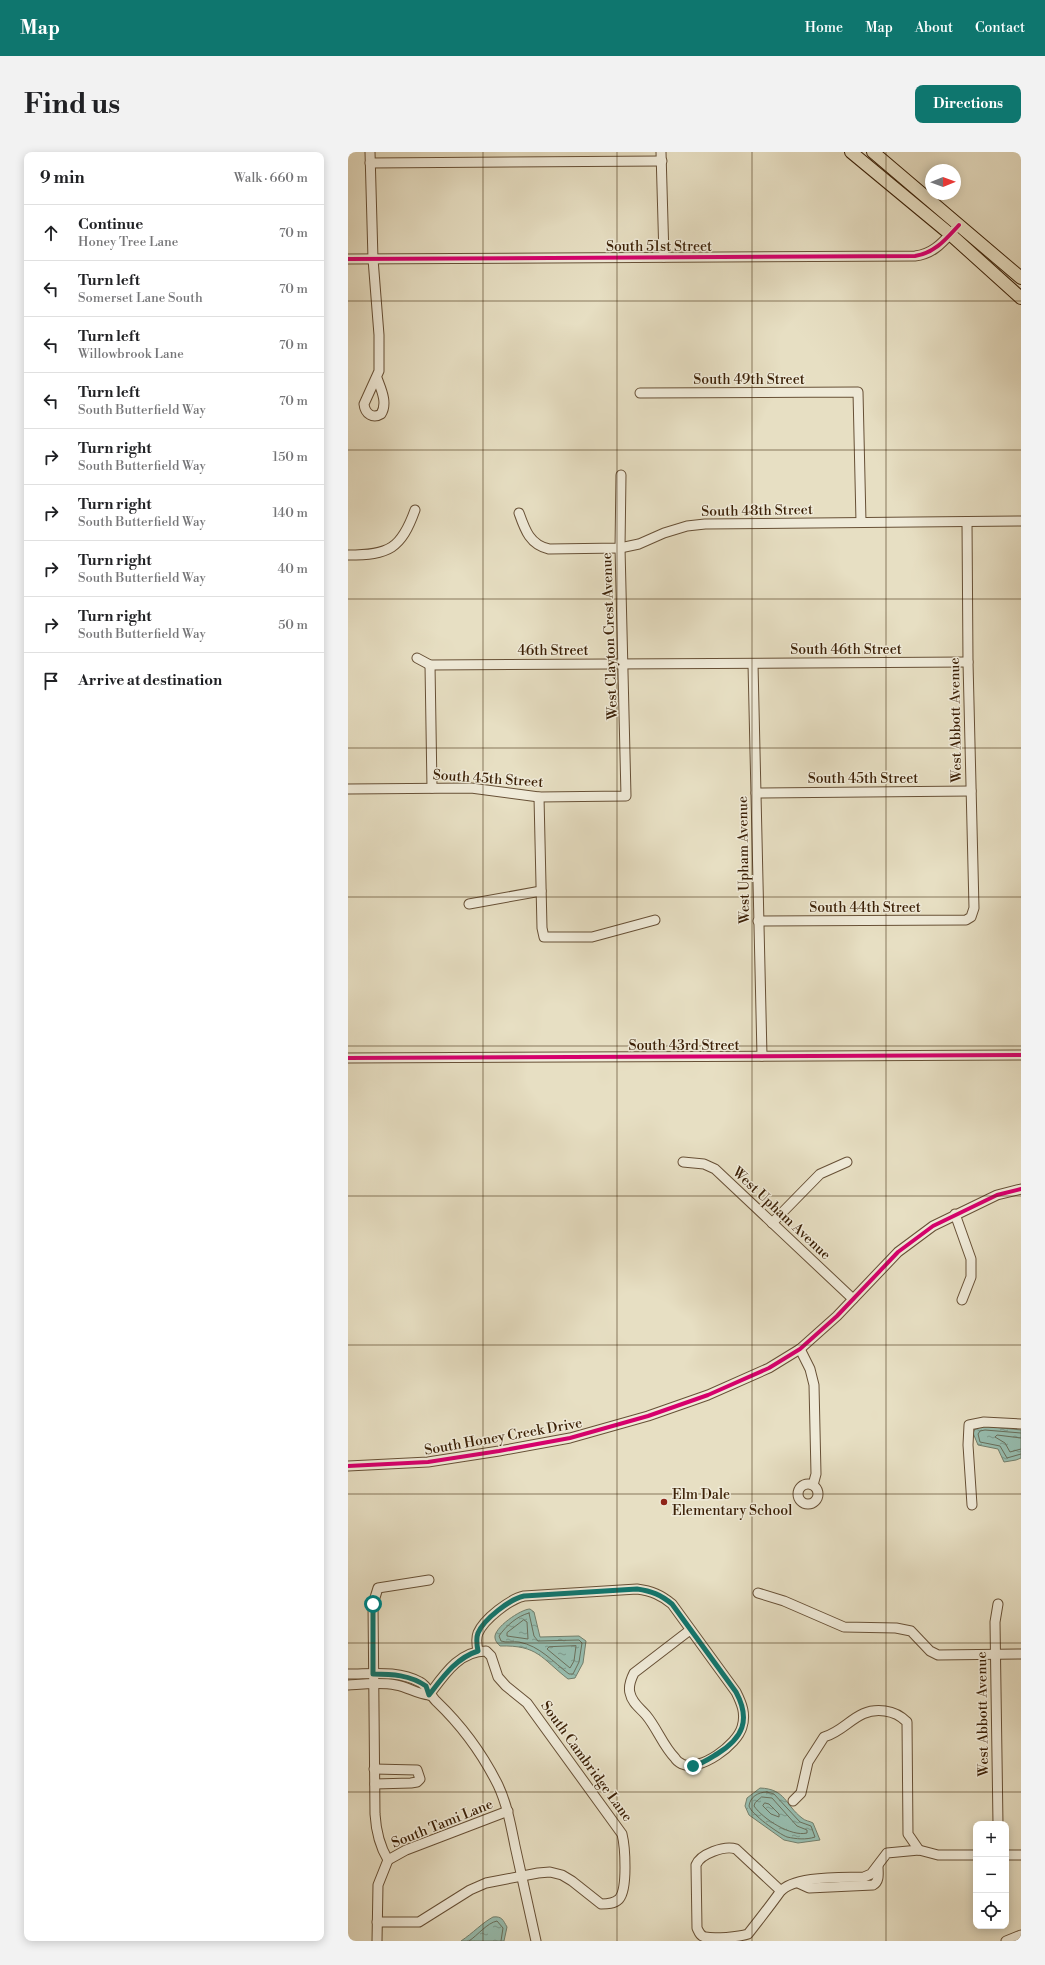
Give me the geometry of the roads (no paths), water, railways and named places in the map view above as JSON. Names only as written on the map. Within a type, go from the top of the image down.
[{"type":"main road","points":[[851,152],[950,234],[1021,298]]},
{"type":"main road","points":[[873,152],[1021,278]]},
{"type":"street","points":[[370,152],[373,259],[379,335],[379,371],[377,378]]},
{"type":"street","points":[[370,162],[562,156],[662,157],[664,257]]},
{"type":"street","name":"South 51st Street","points":[[348,259],[915,256],[931,252],[959,225]]},
{"type":"street","name":"South 49th Street","points":[[640,393],[858,392],[861,522]]},
{"type":"street","name":"West Clayton Crest Avenue","points":[[621,475],[620,548],[626,796]]},
{"type":"street","points":[[348,555],[375,554],[398,543],[407,533],[415,510]]},
{"type":"street","name":"South 48th Street","points":[[519,513],[528,536],[540,548],[549,549],[620,548],[640,544],[664,533],[693,525],[1021,521]]},
{"type":"street","name":"West Abbott Avenue","points":[[967,522],[968,662],[974,908],[971,917]]},
{"type":"street","points":[[417,658],[430,665],[432,788]]},
{"type":"street","name":"South 46th Street","points":[[724,663],[968,662]]},
{"type":"street","name":"46th Street","points":[[430,665],[724,663]]},
{"type":"street","name":"West Upham Avenue","points":[[753,664],[762,1056]]},
{"type":"street","name":"South 45th Street","points":[[348,789],[471,788],[539,797],[626,796]]},
{"type":"street","name":"South 45th Street","points":[[756,793],[971,791]]},
{"type":"street","points":[[539,797],[542,928],[544,937],[592,937],[655,920]]},
{"type":"street","points":[[469,904],[541,891]]},
{"type":"street","name":"South 44th Street","points":[[758,921],[966,920],[971,917]]},
{"type":"street","name":"South 43rd Street","points":[[348,1058],[1021,1055]]},
{"type":"street","name":"West Upham Avenue","points":[[683,1162],[704,1164],[715,1170],[854,1299]]},
{"type":"street","points":[[772,1223],[820,1174],[847,1162]]},
{"type":"street","name":"South Honey Creek Drive","points":[[348,1466],[428,1462],[570,1438],[648,1416],[708,1395],[769,1368],[800,1348],[854,1299],[898,1252],[933,1226],[955,1214],[997,1195],[1021,1189]]},
{"type":"street","points":[[955,1214],[971,1259],[972,1277],[962,1300]]},
{"type":"street","points":[[800,1348],[810,1369],[814,1385],[816,1474],[813,1486]]},
{"type":"street","points":[[972,1505],[968,1445],[970,1425],[984,1422],[1021,1424]]},
{"type":"street","points":[[377,1941],[378,1885],[388,1860],[380,1846],[376,1830],[373,1604],[378,1588],[429,1580]]},
{"type":"street","points":[[429,1695],[456,1662],[468,1654],[478,1651],[478,1632],[491,1618],[514,1598],[524,1596],[637,1589],[649,1590],[672,1604],[736,1692],[743,1705],[744,1717],[742,1728],[737,1739],[728,1747],[702,1764],[693,1766],[682,1764],[675,1758],[646,1715],[633,1701],[629,1692],[630,1683],[634,1673],[690,1630]]},
{"type":"street","points":[[758,1593],[784,1600],[844,1628],[896,1628],[911,1631],[930,1651],[938,1655],[1021,1654]]},
{"type":"street","name":"West Abbott Avenue","points":[[998,1604],[995,1622],[998,1821]]},
{"type":"street","name":"South Cambridge Lane","points":[[478,1651],[486,1651],[491,1656],[498,1677],[506,1686],[527,1703],[622,1834],[625,1845],[623,1891],[619,1899],[608,1904],[601,1904],[562,1875],[550,1872],[522,1876]]},
{"type":"street","points":[[348,1674],[393,1674],[407,1677],[426,1686],[429,1695],[447,1711],[486,1764],[498,1786],[508,1811],[536,1941]]},
{"type":"street","points":[[348,1685],[397,1685],[406,1687],[420,1694],[429,1695]]},
{"type":"street","points":[[793,1800],[801,1793],[808,1762],[824,1737],[834,1734],[858,1716],[868,1711],[890,1712],[902,1717],[907,1722],[908,1834],[919,1850]]},
{"type":"street","points":[[374,1769],[417,1770],[420,1779],[417,1782],[411,1783],[375,1784]]},
{"type":"street","name":"South Tami Lane","points":[[388,1860],[406,1850],[508,1811]]},
{"type":"street","points":[[781,1891],[736,1849],[727,1848],[702,1857],[698,1860],[696,1865],[697,1928],[700,1934],[706,1937],[741,1936],[748,1934],[777,1899],[781,1891],[798,1883],[809,1888],[873,1886],[878,1878],[878,1866],[887,1853],[919,1850],[938,1855],[973,1855]]},
{"type":"street","points":[[1009,1855],[1021,1855]]},
{"type":"street","points":[[377,1922],[419,1922],[486,1883],[522,1876]]},
{"type":"street","points":[[1006,1941],[1021,1935]]},
{"type":"water","points":[[984,1426],[1021,1430],[1021,1458],[1004,1462],[998,1449],[978,1445],[973,1433],[975,1429]]},
{"type":"water","points":[[530,1609],[534,1612],[540,1637],[579,1636],[586,1641],[583,1663],[575,1678],[568,1679],[545,1659],[531,1650],[513,1646],[500,1646],[496,1641],[495,1638],[498,1629],[503,1624],[520,1612]]},
{"type":"water","points":[[760,1788],[775,1791],[784,1798],[796,1813],[805,1820],[813,1823],[820,1840],[798,1843],[784,1840],[749,1815],[745,1806],[747,1798]]},
{"type":"water","points":[[493,1917],[503,1920],[507,1927],[504,1941],[461,1941],[485,1922]]},
{"type":"place","name":"Elm Dale Elementary School","points":[[664,1502]]}]
